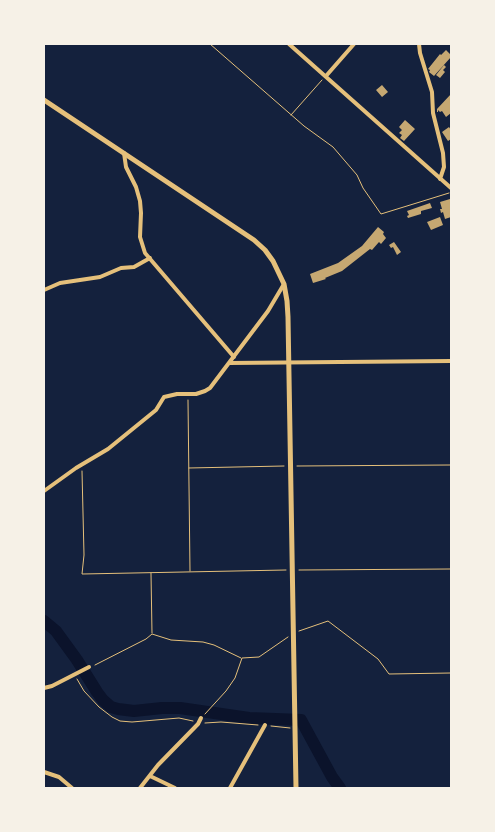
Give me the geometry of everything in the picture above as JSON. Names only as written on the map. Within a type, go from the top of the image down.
[{"type":"street","points":[[289,44],[451,188]]},
{"type":"street","points":[[326,76],[354,44]]},
{"type":"street","points":[[419,44],[420,53],[432,92],[434,113],[443,152],[444,167],[440,179]]},
{"type":"street","points":[[44,100],[254,240],[273,261],[284,284],[288,317],[296,788]]},
{"type":"street","points":[[124,153],[126,168],[136,187],[140,201],[141,242],[145,252],[234,357]]},
{"type":"street","points":[[44,290],[60,283],[100,277],[121,268],[134,267],[150,258]]},
{"type":"street","points":[[44,491],[82,464],[108,449],[156,410],[164,397],[177,394],[201,393],[210,388],[268,311],[284,284]]},
{"type":"street","points":[[229,363],[451,361]]},
{"type":"street","points":[[44,688],[52,686],[89,668]]},
{"type":"street","points":[[140,788],[198,724],[201,718]]},
{"type":"street","points":[[230,788],[265,725]]},
{"type":"street","points":[[44,772],[59,777],[72,788]]},
{"type":"street","points":[[150,776],[175,788]]},
{"type":"path","points":[[210,44],[291,115],[333,148],[357,175],[363,188],[381,214],[451,192]]},
{"type":"path","points":[[291,115],[326,76]]},
{"type":"path","points":[[189,394],[190,572]]},
{"type":"path","points":[[82,464],[84,555],[82,574],[451,569]]},
{"type":"path","points":[[189,468],[451,465]]},
{"type":"path","points":[[151,573],[152,634]]},
{"type":"path","points":[[152,634],[171,640],[203,642],[242,658],[259,657],[293,633],[328,622],[378,660],[388,674],[451,673]]},
{"type":"path","points":[[89,668],[146,639],[152,634]]},
{"type":"path","points":[[209,710],[226,691],[235,678],[242,658]]},
{"type":"path","points":[[76,674],[84,691],[99,707],[120,721],[132,722],[179,718],[198,724],[221,722],[294,727]]},
{"type":"building","points":[[446,50],[451,57],[434,76],[428,69],[440,54],[441,55]]},
{"type":"building","points":[[444,65],[446,67],[443,70],[445,72],[440,78],[436,75]]},
{"type":"building","points":[[382,85],[388,92],[382,97],[376,90]]},
{"type":"building","points":[[451,94],[451,113],[446,117],[442,111],[440,112],[438,110],[437,112],[437,109]]},
{"type":"building","points":[[405,120],[415,129],[404,141],[400,138],[402,135],[399,133],[402,130],[399,127]]},
{"type":"building","points":[[449,127],[451,130],[451,139],[448,141],[442,132]]},
{"type":"building","points":[[450,199],[451,217],[445,219],[443,212],[441,213],[440,209],[442,209],[440,202]]},
{"type":"building","points":[[430,203],[432,208],[421,211],[421,214],[408,218],[407,216],[409,215],[407,211]]},
{"type":"building","points":[[440,217],[443,225],[431,230],[427,222]]},
{"type":"building","points":[[378,227],[384,232],[383,234],[386,238],[381,244],[379,242],[372,250],[370,249],[342,271],[325,278],[326,279],[313,283],[310,274],[338,263],[362,246]]},
{"type":"building","points":[[394,242],[401,252],[397,255],[393,247],[391,248],[389,245]]},
{"type":"waterway","points":[[44,621],[56,631],[77,660],[97,692],[111,707],[134,711],[180,708],[249,718],[301,720],[332,777],[340,788]]}]
